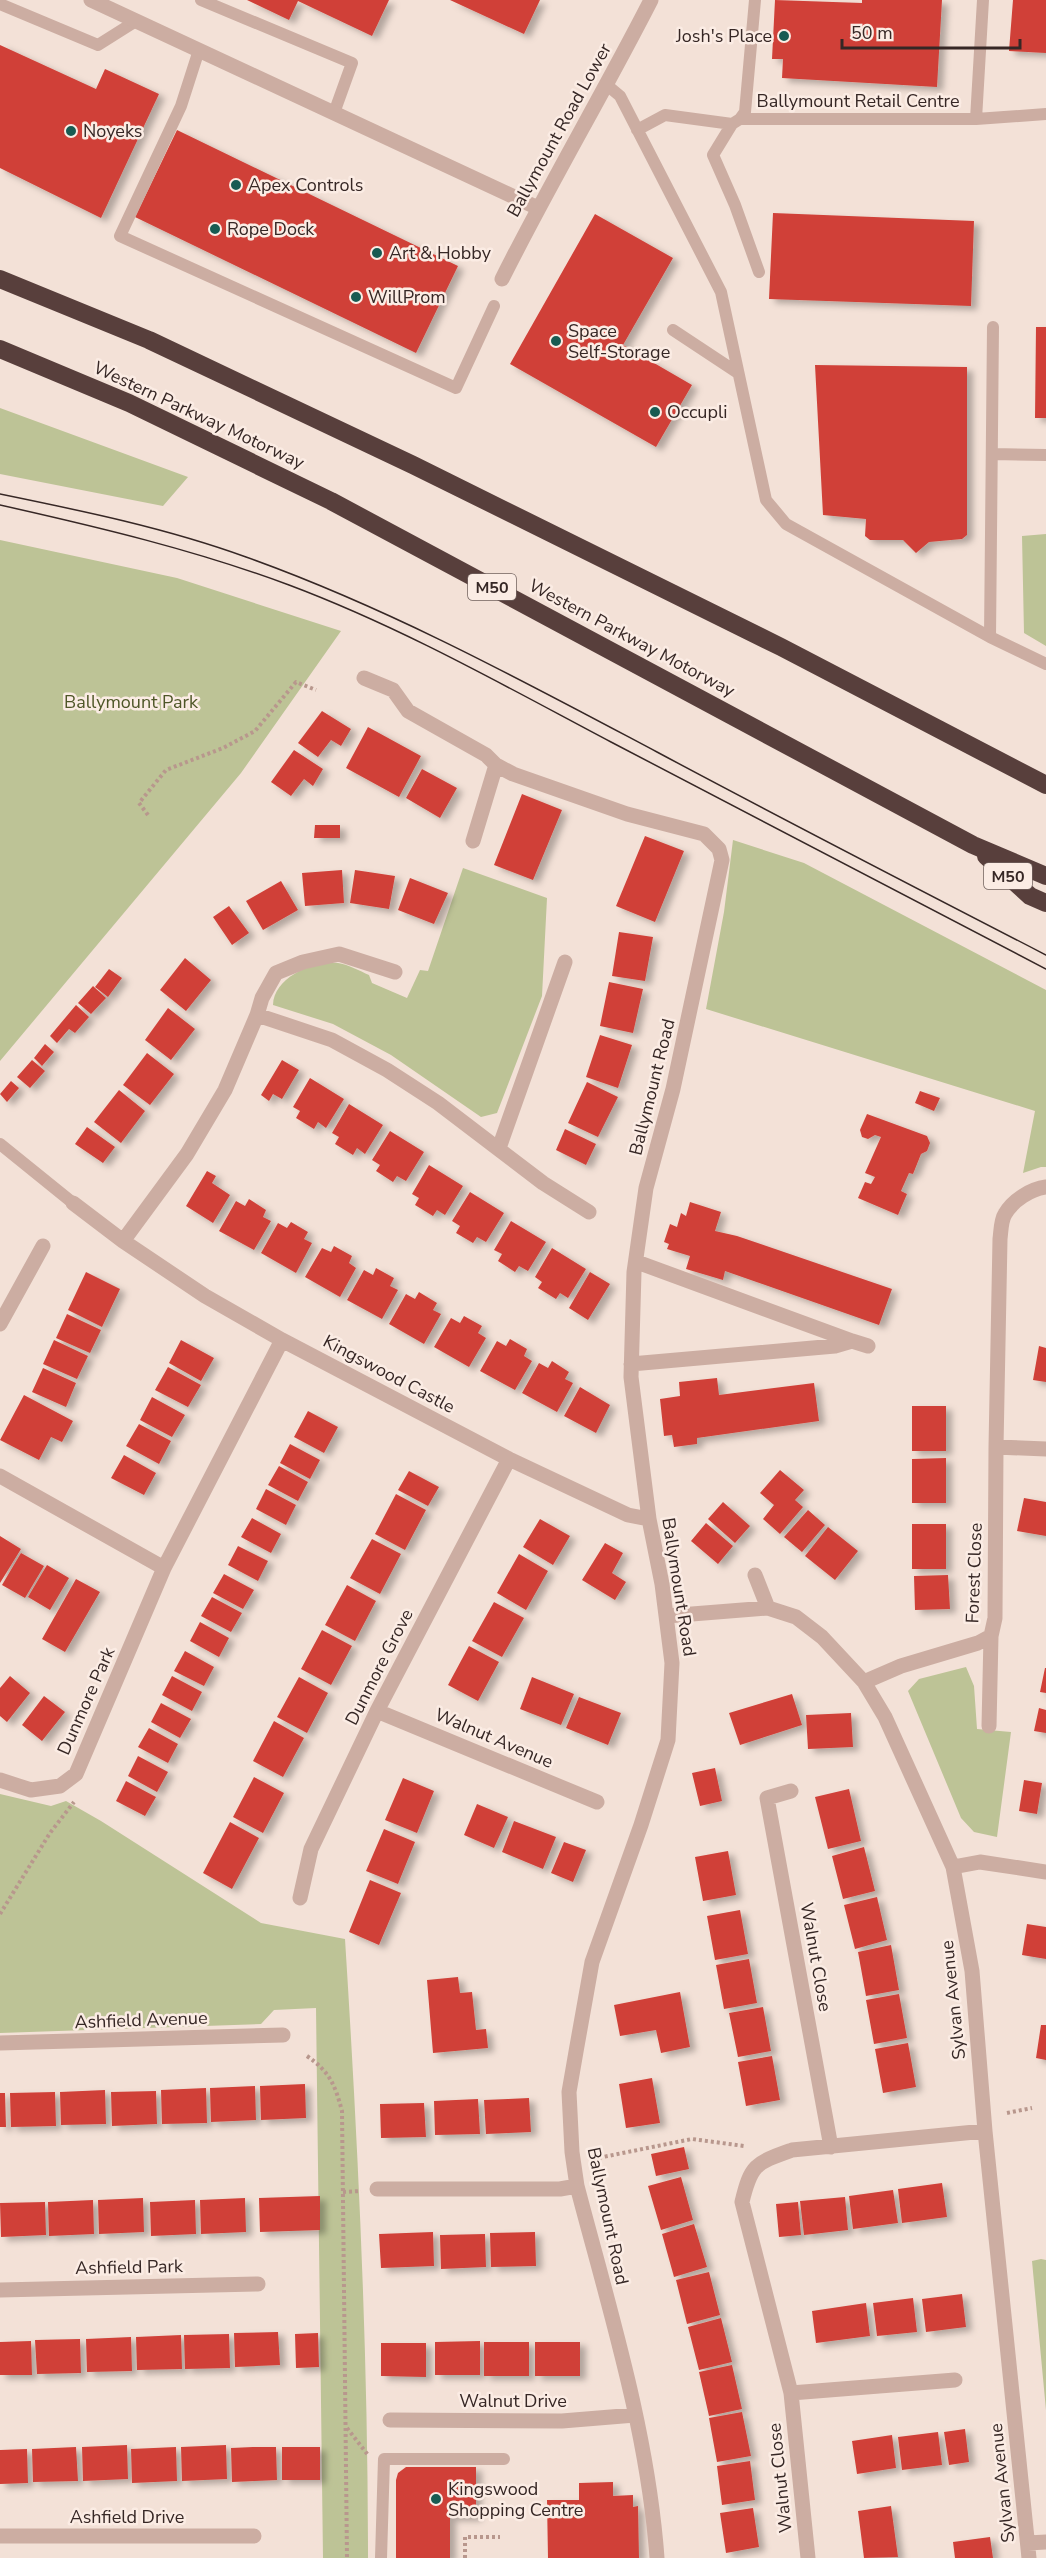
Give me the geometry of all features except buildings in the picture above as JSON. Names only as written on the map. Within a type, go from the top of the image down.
[{"type":"highway","points":[[0,279],[149,340],[413,465],[781,648],[1046,785]]},
{"type":"highway","name":"Western Parkway Motorway","points":[[0,349],[129,403],[331,501],[973,845],[1046,876]]},
{"type":"highway","name":"M50","points":[[973,845],[1030,896],[1046,903]]},
{"type":"street","points":[[91,0],[538,207]]},
{"type":"street","name":"Ballymount Road Lower","points":[[502,279],[538,207],[608,86],[651,0]]},
{"type":"street","name":"Ballymount Road","points":[[364,678],[393,690],[408,711],[486,755],[496,765],[513,774],[627,814],[704,834],[719,849],[722,860],[673,1089],[646,1188],[634,1272],[631,1377],[648,1519],[667,1616],[672,1663],[668,1740],[592,1962],[571,2083],[572,2152],[577,2186],[635,2415],[648,2479],[657,2558]]},
{"type":"street","points":[[473,841],[496,765]]},
{"type":"street","points":[[123,1241],[147,1212],[187,1154],[225,1090],[262,998],[276,974],[303,962],[339,954],[395,972]]},
{"type":"street","points":[[499,1148],[565,962]]},
{"type":"street","points":[[257,1015],[332,1040],[387,1070],[438,1103],[543,1183],[589,1212]]},
{"type":"street","name":"Forest Close","points":[[864,1682],[901,1666],[978,1643],[991,1636],[995,1618],[1001,1231],[1004,1215],[1017,1200],[1041,1188]]},
{"type":"street","name":"Kingswood Castle","points":[[73,1203],[123,1241],[205,1296],[282,1340],[508,1459],[628,1515],[648,1519]]},
{"type":"street","points":[[0,1324],[43,1246]]},
{"type":"street","points":[[637,1262],[868,1346]]},
{"type":"street","name":"Dunmore Park","points":[[0,1780],[31,1790],[60,1786],[76,1774],[164,1568],[282,1340]]},
{"type":"street","points":[[631,1364],[835,1346],[852,1341]]},
{"type":"street","points":[[996,1447],[1046,1449]]},
{"type":"street","name":"Dunmore Grove","points":[[300,1899],[311,1849],[377,1711],[508,1459]]},
{"type":"street","points":[[0,1476],[164,1568]]},
{"type":"street","points":[[755,1575],[768,1608]]},
{"type":"street","name":"Sylvan Avenue","points":[[667,1616],[768,1608],[796,1617],[822,1637],[864,1682],[900,1747],[953,1867],[972,1971],[985,2131],[1029,2550]]},
{"type":"street","points":[[989,1726],[991,1636]]},
{"type":"street","name":"Walnut Avenue","points":[[377,1711],[597,1802]]},
{"type":"street","name":"Walnut Close","points":[[791,1791],[767,1798],[831,2147]]},
{"type":"street","points":[[953,1867],[980,1862],[1046,1872]]},
{"type":"street","name":"Ashfield Avenue","points":[[0,2043],[283,2035]]},
{"type":"street","name":"Walnut Close","points":[[808,2558],[791,2394],[742,2202],[748,2177],[762,2161],[792,2150],[985,2131]]},
{"type":"street","points":[[371,2190],[560,2189],[577,2186]]},
{"type":"street","name":"Ashfield Park","points":[[0,2290],[258,2284]]},
{"type":"street","points":[[791,2394],[955,2380]]},
{"type":"street","name":"Walnut Drive","points":[[390,2420],[562,2421],[635,2415]]},
{"type":"street","name":"Ashfield Drive","points":[[0,2536],[254,2536]]},
{"type":"street","points":[[1029,2550],[1046,2542]]},
{"type":"lane","points":[[201,0],[352,63],[334,113]]},
{"type":"lane","name":"Ballymount Retail Centre","points":[[736,122],[745,112],[755,0]]},
{"type":"lane","name":"Ballymount Retail Centre","points":[[976,119],[983,0]]},
{"type":"lane","points":[[0,4],[98,45],[136,21]]},
{"type":"lane","points":[[199,50],[181,106],[120,236],[456,388],[494,306]]},
{"type":"lane","points":[[608,86],[620,96],[721,292],[765,500],[786,524],[990,637],[1046,664]]},
{"type":"lane","name":"Ballymount Retail Centre","points":[[638,130],[665,115],[736,122],[976,119],[1046,114]]},
{"type":"lane","points":[[736,122],[713,155],[735,205],[759,272]]},
{"type":"lane","points":[[990,637],[993,327]]},
{"type":"lane","points":[[674,330],[738,373]]},
{"type":"lane","points":[[992,454],[1046,454]]},
{"type":"lane","points":[[0,1144],[73,1203]]},
{"type":"lane","points":[[381,2558],[384,2459],[504,2459]]},
{"type":"path","points":[[148,815],[139,803],[166,770],[223,748],[255,730],[296,682],[316,690]]},
{"type":"path","points":[[0,1914],[50,1833],[76,1798]]},
{"type":"path","points":[[307,2056],[323,2067],[335,2087],[342,2111],[347,2558]]},
{"type":"path","points":[[1007,2113],[1032,2108]]},
{"type":"path","points":[[589,2160],[692,2139],[744,2146]]},
{"type":"path","points":[[343,2192],[371,2190]]},
{"type":"path","points":[[347,2427],[370,2458],[384,2459]]},
{"type":"path","points":[[465,2558],[465,2537],[500,2536]]},
{"type":"green space","points":[[0,408],[188,477],[163,506],[0,474]]},
{"type":"green space","points":[[1046,534],[1046,646],[1024,633],[1022,536]]},
{"type":"green space","name":"Ballymount Park","points":[[0,540],[177,578],[341,631],[241,773],[0,1061]]},
{"type":"green space","points":[[733,840],[804,863],[1046,990],[1046,1167],[1023,1173],[1035,1111],[706,1009],[724,912]]},
{"type":"green space","points":[[463,868],[547,898],[542,996],[497,1113],[481,1117],[391,1055],[333,1024],[273,1005],[275,995],[287,979],[307,968],[328,963],[338,963],[354,968],[369,975],[372,983],[407,998],[420,970],[428,971]]},
{"type":"green space","points":[[966,1667],[974,1686],[977,1729],[1011,1732],[997,1837],[974,1832],[961,1818],[908,1691],[919,1679]]},
{"type":"green space","points":[[0,1794],[51,1806],[66,1801],[261,1923],[345,1939],[361,2248],[368,2558],[323,2558],[316,2008],[274,2010],[261,2024],[0,2033]]},
{"type":"green space","points":[[1046,2260],[1046,2410],[1032,2261]]},
{"type":"tram line","points":[[0,494],[185,537],[246,557],[352,599],[506,673],[1046,955]]},
{"type":"tram line","points":[[0,505],[110,531],[254,572],[372,619],[492,679],[1046,969]]},
{"type":"place","name":"Josh's Place","points":[[784,36]]},
{"type":"place","name":"Noyeks","points":[[71,131]]},
{"type":"place","name":"Apex Controls","points":[[236,185]]},
{"type":"place","name":"Rope Dock","points":[[215,229]]},
{"type":"place","name":"Art & Hobby","points":[[377,253]]},
{"type":"place","name":"WillProm","points":[[356,297]]},
{"type":"place","name":"Space Self-Storage","points":[[556,341]]},
{"type":"place","name":"Occupli","points":[[655,412]]},
{"type":"place","name":"Kingswood Shopping Centre","points":[[436,2499]]}]
